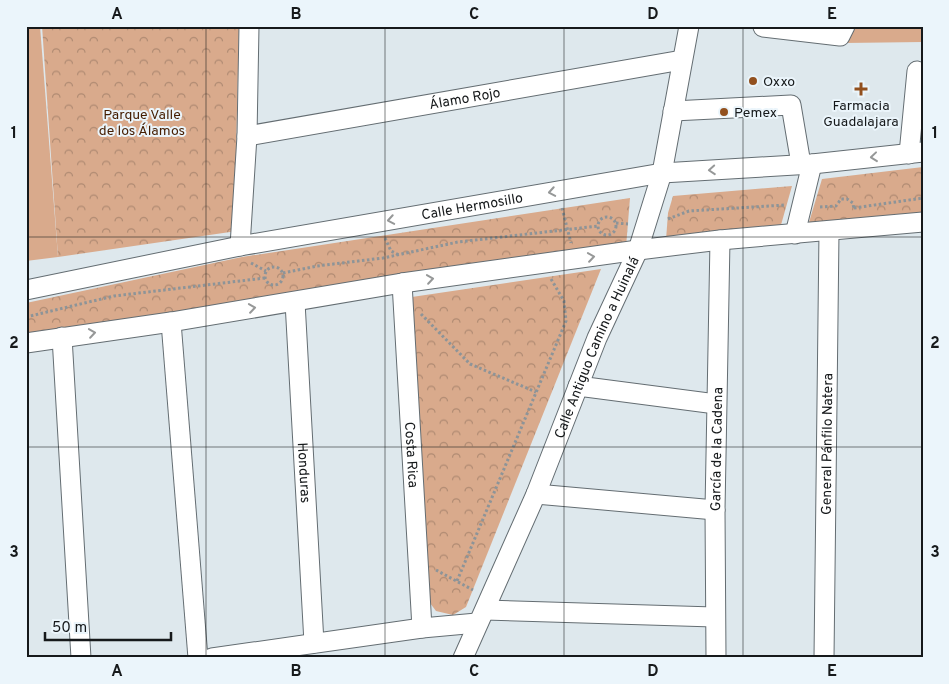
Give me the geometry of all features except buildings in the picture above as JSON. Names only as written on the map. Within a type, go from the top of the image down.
[{"type":"street","points":[[240,246],[247,136],[249,26]]},
{"type":"street","name":"Calle Antiguo Camino a Huinalá","points":[[463,658],[536,494],[578,386],[638,250],[662,173],[689,26]]},
{"type":"street","points":[[763,27],[840,36],[845,26]]},
{"type":"street","name":"Álamo Rojo","points":[[247,136],[682,60]]},
{"type":"street","points":[[916,153],[917,71]]},
{"type":"street","points":[[673,111],[790,106],[806,164],[795,234]]},
{"type":"street","name":"Calle Hermosillo","points":[[26,290],[240,246],[662,173],[806,164],[916,153]]},
{"type":"street","points":[[26,343],[171,322],[402,283],[638,250],[720,240],[829,232],[923,222]]},
{"type":"street","name":"General Pánfilo Natera","points":[[824,658],[829,232]]},
{"type":"street","name":"García de la Cadena","points":[[716,658],[714,618],[716,404],[720,240]]},
{"type":"street","name":"Costa Rica","points":[[402,283],[422,628]]},
{"type":"street","name":"Honduras","points":[[295,302],[314,643]]},
{"type":"street","points":[[171,322],[198,658]]},
{"type":"street","points":[[62,338],[81,658]]},
{"type":"street","points":[[578,386],[716,404]]},
{"type":"street","points":[[536,494],[715,510]]},
{"type":"street","points":[[212,658],[422,628],[481,616],[714,618]]},
{"type":"path","points":[[854,208],[923,198]]},
{"type":"path","points":[[837,210],[836,206],[841,199],[852,201],[854,208],[850,216]]},
{"type":"path","points":[[668,218],[689,211],[785,205]]},
{"type":"path","points":[[814,207],[836,206]]},
{"type":"path","points":[[562,207],[572,245]]},
{"type":"path","points":[[598,226],[601,219],[606,217],[611,218],[616,223],[628,224]]},
{"type":"path","points":[[598,226],[602,233],[609,235],[616,229],[616,223]]},
{"type":"path","points":[[283,273],[301,268],[398,255],[477,239],[598,226]]},
{"type":"path","points":[[384,235],[391,251],[398,255]]},
{"type":"path","points":[[250,262],[266,271]]},
{"type":"path","points":[[276,267],[283,273],[283,279],[276,285],[270,284],[265,278],[266,271],[276,267]]},
{"type":"path","points":[[457,581],[566,321],[564,301],[549,276]]},
{"type":"path","points":[[26,318],[53,309],[114,296],[265,278]]},
{"type":"path","points":[[416,309],[470,364],[536,392]]},
{"type":"path","points":[[435,569],[474,590]]},
{"type":"green space","points":[[26,26],[40,26],[58,257],[26,261]]},
{"type":"green space","name":"Parque Valle de los Álamos","points":[[42,26],[239,26],[236,152],[237,231],[58,257]]},
{"type":"green space","points":[[847,26],[923,26],[923,42],[844,43]]},
{"type":"green space","points":[[923,167],[923,216],[807,229],[822,179]]},
{"type":"green space","points":[[792,186],[779,232],[666,240],[668,213],[673,196]]},
{"type":"green space","points":[[630,198],[626,247],[26,343],[26,303],[242,257]]},
{"type":"green space","points":[[601,269],[466,607],[453,615],[436,611],[430,603],[405,298]]},
{"type":"place","name":"Oxxo","points":[[753,81]]},
{"type":"place","name":"Farmacia Guadalajara","points":[[861,89]]},
{"type":"place","name":"Pemex","points":[[724,112]]}]
